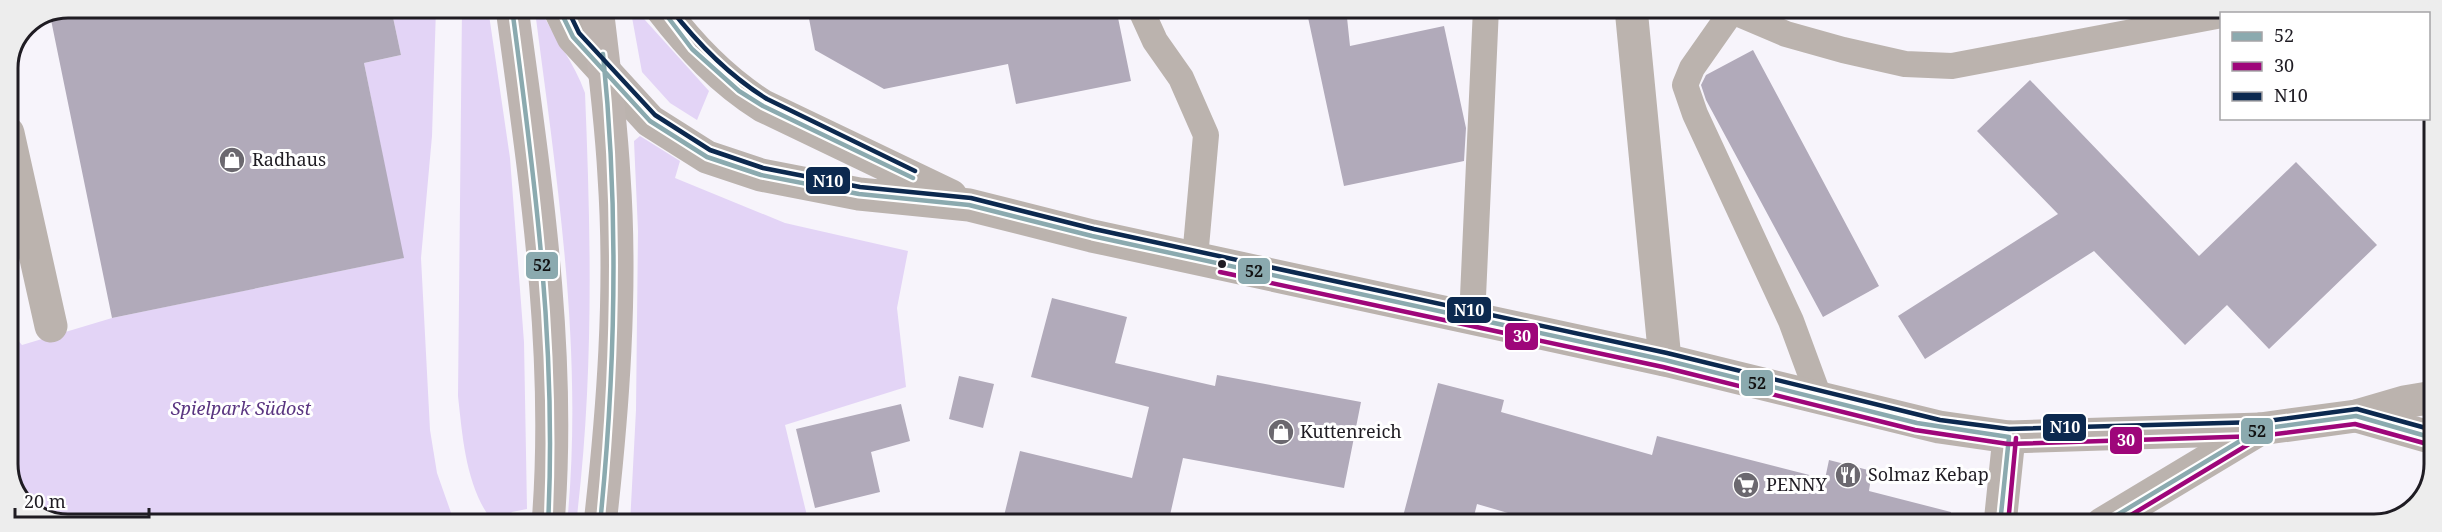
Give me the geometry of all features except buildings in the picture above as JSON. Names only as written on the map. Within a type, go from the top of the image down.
[{"type":"main road","points":[[513,18],[533,165],[548,311],[552,458],[549,514]]},
{"type":"main road","points":[[598,18],[614,178],[615,267],[608,450],[601,514]]},
{"type":"street","points":[[563,18],[573,38],[650,121],[707,158],[761,175],[805,185],[900,199],[969,205],[1195,258],[1665,360],[1917,423],[2009,437],[2260,429],[2356,416],[2424,399]]},
{"type":"street","points":[[669,18],[692,49],[740,91],[764,106],[969,205]]},
{"type":"street","points":[[1632,18],[1665,360]]},
{"type":"street","points":[[18,178],[51,326]]},
{"type":"street","points":[[2356,416],[2424,435]]},
{"type":"street","points":[[2120,514],[2260,429]]},
{"type":"street","points":[[2002,514],[2009,437]]},
{"type":"lane","points":[[1145,18],[1155,41],[1181,78],[1206,135],[1195,258]]},
{"type":"lane","points":[[1472,319],[1486,18]]},
{"type":"lane","points":[[1724,18],[1692,68],[1685,85],[1695,114],[1791,321],[1819,397]]},
{"type":"lane","points":[[1748,18],[1786,34],[1843,50],[1905,64],[1952,66],[2206,18]]},
{"type":"green space","name":"Spielpark Südost","points":[[393,18],[436,18],[432,136],[421,258],[430,430],[437,473],[451,514],[68,514],[58,513],[37,504],[26,492],[18,468],[18,340],[22,345],[112,318],[403,258],[364,63],[401,55]]},
{"type":"green space","points":[[462,18],[489,18],[510,158],[524,342],[527,509],[510,514],[488,514],[485,510],[477,495],[467,463],[458,396]]},
{"type":"green space","points":[[536,18],[545,18],[576,71],[585,93],[590,308],[586,416],[577,514],[568,514],[572,395],[570,331],[566,267]]},
{"type":"green space","points":[[632,18],[643,18],[709,91],[697,120],[670,103],[642,72]]},
{"type":"green space","points":[[640,136],[680,161],[675,178],[785,223],[908,251],[897,308],[906,387],[785,425],[807,514],[631,514],[636,410],[638,231],[634,141]]},
{"type":"transit line","name":"52","points":[[513,18],[536,201],[547,330],[550,459],[548,514]]},
{"type":"transit line","name":"52","points":[[564,18],[573,37],[650,121],[707,157],[761,175],[859,194],[969,205],[1092,236],[1665,360],[1917,423],[2009,437]]},
{"type":"transit line","name":"N10","points":[[572,18],[579,33],[655,115],[710,150],[763,168],[860,187],[971,198],[1094,229],[1667,353],[1940,420],[2009,429],[2259,422],[2357,409],[2424,428]]},
{"type":"transit line","name":"52","points":[[669,18],[692,49],[739,91],[763,106],[913,178]]},
{"type":"transit line","name":"N10","points":[[678,18],[714,58],[753,90],[915,171]]},
{"type":"transit line","name":"52","points":[[601,514],[609,406],[614,289],[612,171],[603,54]]},
{"type":"transit line","name":"30","points":[[1220,272],[1663,367],[1915,430],[2008,444],[2260,436],[2355,424],[2424,443]]},
{"type":"transit line","name":"52","points":[[2119,514],[2260,429],[2356,416],[2424,435]]},
{"type":"transit line","name":"52","points":[[2001,514],[2009,437]]},
{"type":"transit line","name":"30","points":[[2009,514],[2016,438]]},
{"type":"transit line","name":"30","points":[[2133,514],[2259,438]]},
{"type":"place","name":"Radhaus","points":[[232,160]]},
{"type":"place","name":"Kuttenreich","points":[[1281,432]]},
{"type":"place","name":"Solmaz Kebap","points":[[1848,475]]},
{"type":"place","name":"PENNY","points":[[1746,485]]}]
